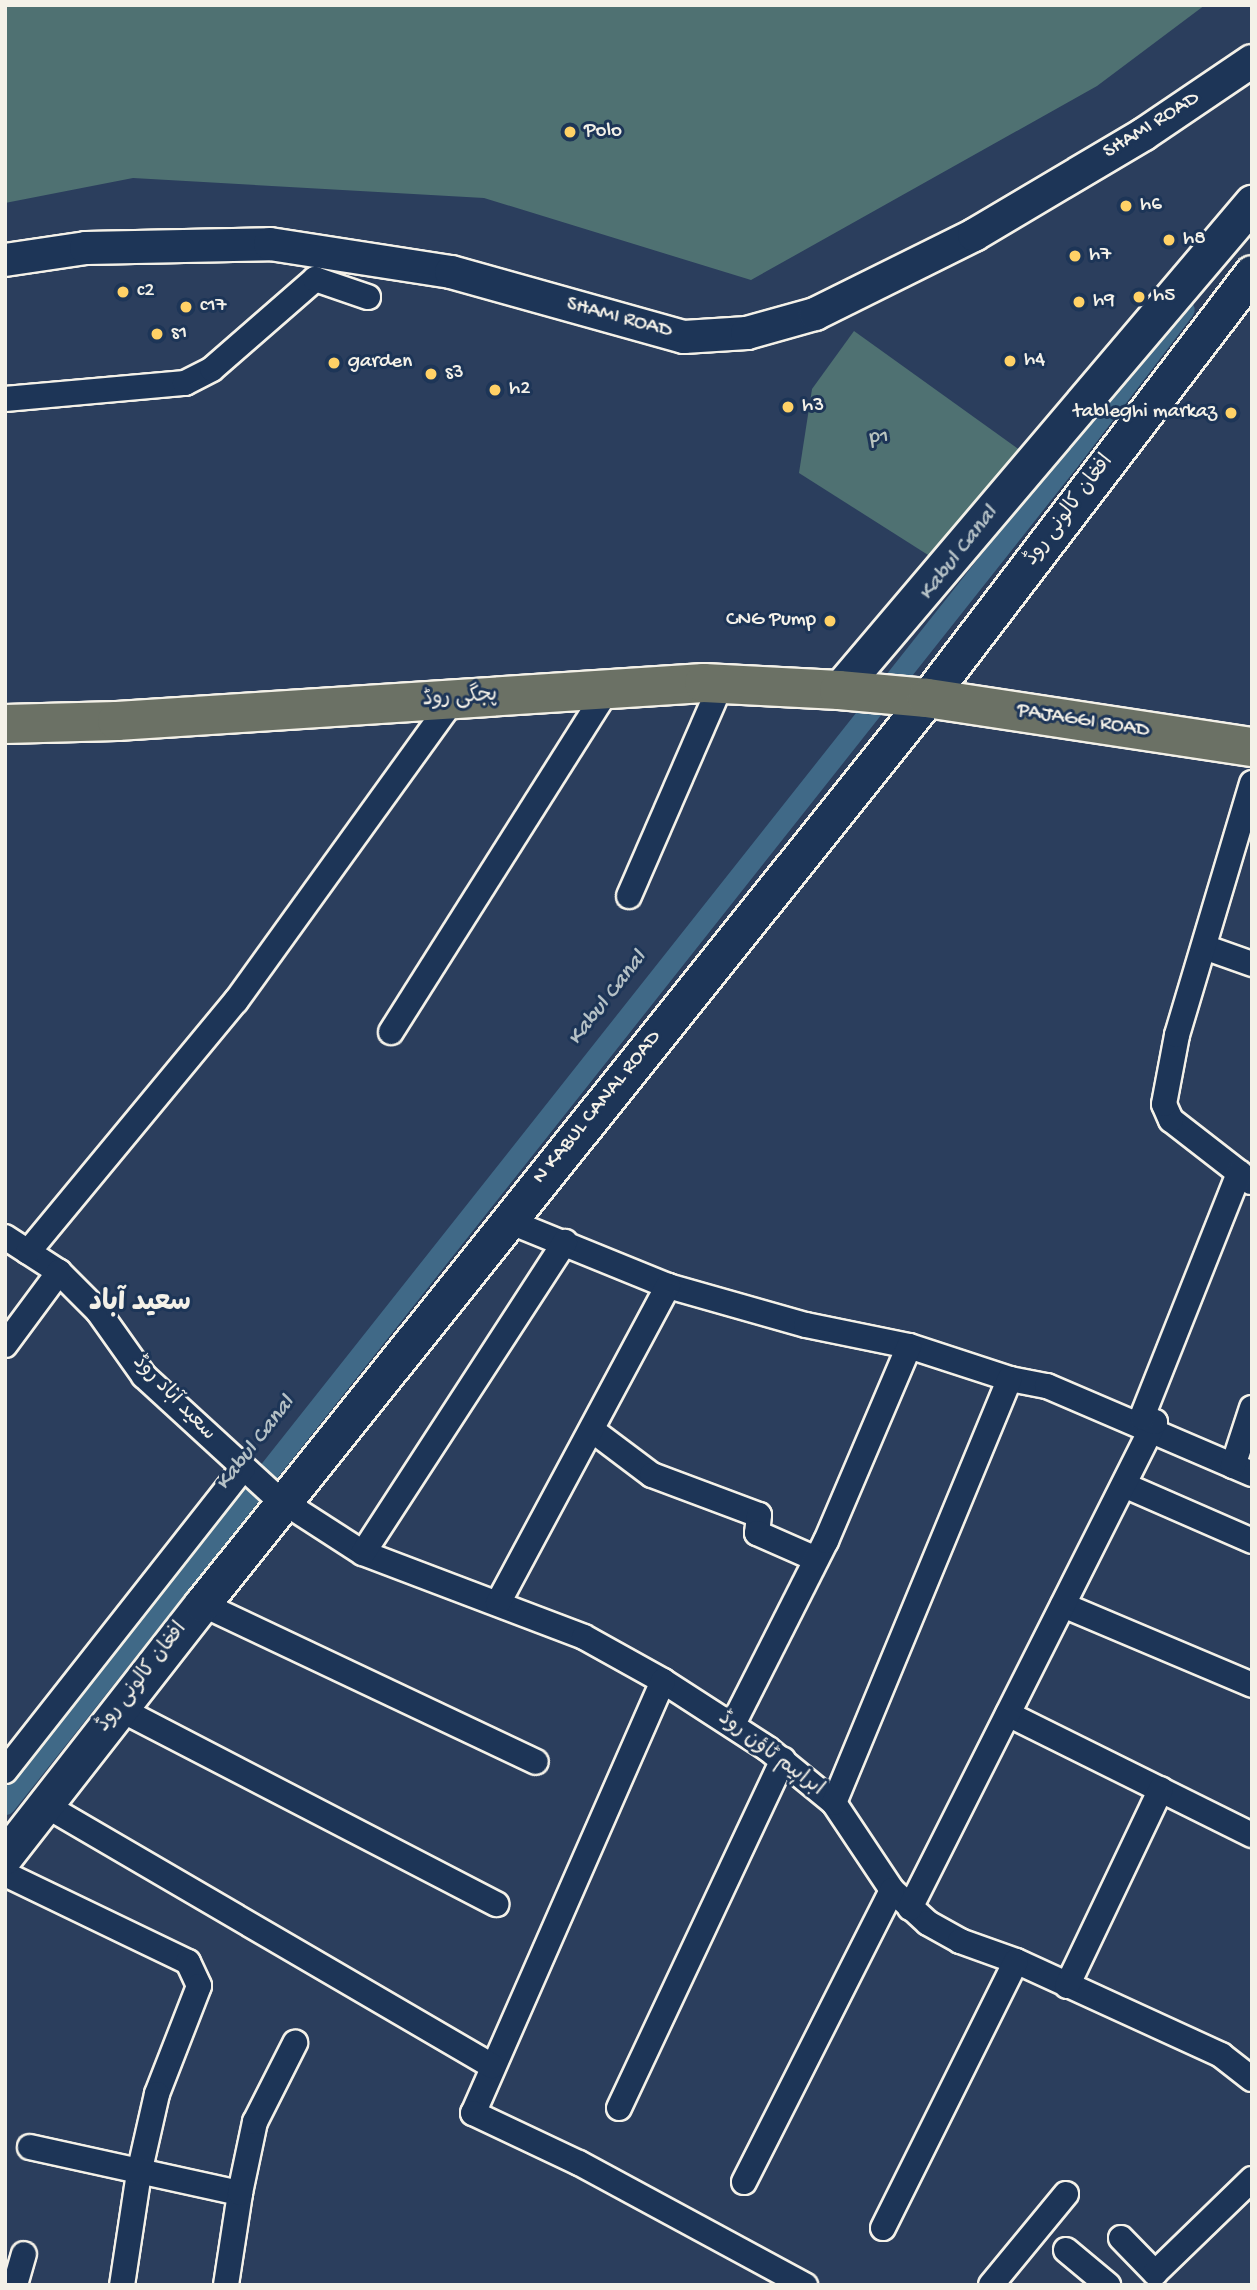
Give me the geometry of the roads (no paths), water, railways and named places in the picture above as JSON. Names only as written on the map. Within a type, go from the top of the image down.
[{"type":"main road","points":[[850,691],[1134,384],[1252,203]]},
{"type":"main road","name":"افغان کالونی روڈ","points":[[920,703],[1134,384],[1252,273]]},
{"type":"main road","name":"پجگی روڈ","points":[[5,724],[117,721],[721,684],[850,691],[920,703]]},
{"type":"main road","name":"PAJAGGI ROAD","points":[[920,703],[1252,747]]},
{"type":"main road","name":"N KABUL CANAL ROAD","points":[[279,1500],[508,1221],[920,703]]},
{"type":"main road","name":"افغان کالونی روڈ","points":[[5,1856],[202,1604],[279,1500]]},
{"type":"street","name":"SHAMI ROAD","points":[[5,260],[86,248],[270,244],[451,272],[684,337],[747,334],[815,314],[974,235],[1144,134],[1252,61]]},
{"type":"street","points":[[5,399],[185,383],[212,369],[315,279],[369,297]]},
{"type":"street","points":[[629,896],[721,684]]},
{"type":"street","points":[[391,1031],[607,690]]},
{"type":"street","points":[[28,1252],[236,1001],[454,699]]},
{"type":"street","points":[[910,1908],[1151,1431],[1155,1422],[1142,1417],[1245,1178],[1171,1121],[1164,1104],[1177,1035],[1252,783]]},
{"type":"street","points":[[1204,947],[1252,964]]},
{"type":"street","points":[[508,1221],[668,1286],[806,1325],[909,1346],[1010,1379],[1047,1386],[1243,1470],[1252,1408]]},
{"type":"street","name":"سعید آباد روڈ","points":[[5,1237],[59,1272],[98,1311],[144,1376],[279,1500]]},
{"type":"street","points":[[363,1553],[565,1242]]},
{"type":"street","points":[[5,1345],[59,1272]]},
{"type":"street","points":[[498,1603],[668,1286]]},
{"type":"street","points":[[733,1724],[816,1559],[909,1346]]},
{"type":"street","points":[[834,1803],[1010,1379]]},
{"type":"street","points":[[592,1430],[652,1475],[759,1515],[757,1533],[816,1559]]},
{"type":"street","points":[[5,1771],[243,1469]]},
{"type":"street","points":[[1124,1485],[1252,1541]]},
{"type":"street","name":"ابراہیم ٹاؤن روڈ","points":[[279,1500],[363,1553],[584,1637],[663,1681],[733,1724],[783,1760],[834,1803],[892,1890],[910,1908],[960,1941],[1016,1961],[1221,2055],[1252,2078]]},
{"type":"street","points":[[202,1604],[536,1762]]},
{"type":"street","points":[[1063,1605],[1252,1685]]},
{"type":"street","points":[[663,1681],[473,2113],[579,2163],[805,2285]]},
{"type":"street","points":[[120,1709],[496,1905]]},
{"type":"street","points":[[1008,1714],[1252,1835]]},
{"type":"street","points":[[619,2108],[783,1760]]},
{"type":"street","points":[[1067,1986],[1161,1790]]},
{"type":"street","points":[[45,1805],[492,2066]]},
{"type":"street","points":[[5,1874],[188,1962],[199,1986],[157,2094],[139,2173],[122,2285]]},
{"type":"street","points":[[744,2182],[892,1890]]},
{"type":"street","points":[[883,2228],[1016,1961]]},
{"type":"street","points":[[226,2285],[240,2193],[255,2122],[295,2043]]},
{"type":"street","points":[[30,2147],[240,2193]]},
{"type":"street","points":[[1121,2238],[1155,2273],[1252,2179]]},
{"type":"street","points":[[991,2285],[1066,2194]]},
{"type":"street","points":[[1066,2250],[1108,2285]]},
{"type":"street","points":[[15,2285],[24,2254]]},
{"type":"waterway","name":"Kabul Canal","points":[[5,1804],[1068,461],[1184,309]]},
{"type":"place","name":"Polo","points":[[570,132]]},
{"type":"place","name":"h6","points":[[1126,206]]},
{"type":"place","name":"h8","points":[[1169,240]]},
{"type":"place","name":"h7","points":[[1075,256]]},
{"type":"place","name":"c2","points":[[123,292]]},
{"type":"place","name":"h5","points":[[1139,297]]},
{"type":"place","name":"h9","points":[[1079,302]]},
{"type":"place","name":"c17","points":[[186,307]]},
{"type":"place","name":"s1","points":[[157,334]]},
{"type":"place","name":"h4","points":[[1010,361]]},
{"type":"place","name":"garden","points":[[334,363]]},
{"type":"place","name":"s3","points":[[431,374]]},
{"type":"place","name":"h2","points":[[495,390]]},
{"type":"place","name":"h3","points":[[788,407]]},
{"type":"place","name":"tableghi markaz","points":[[1231,413]]},
{"type":"place","name":"CNG Pump","points":[[830,621]]},
{"type":"district","name":"سعید آباد","points":[[140,1304]]},
{"type":"park label","name":"p1","points":[[879,438]]}]
